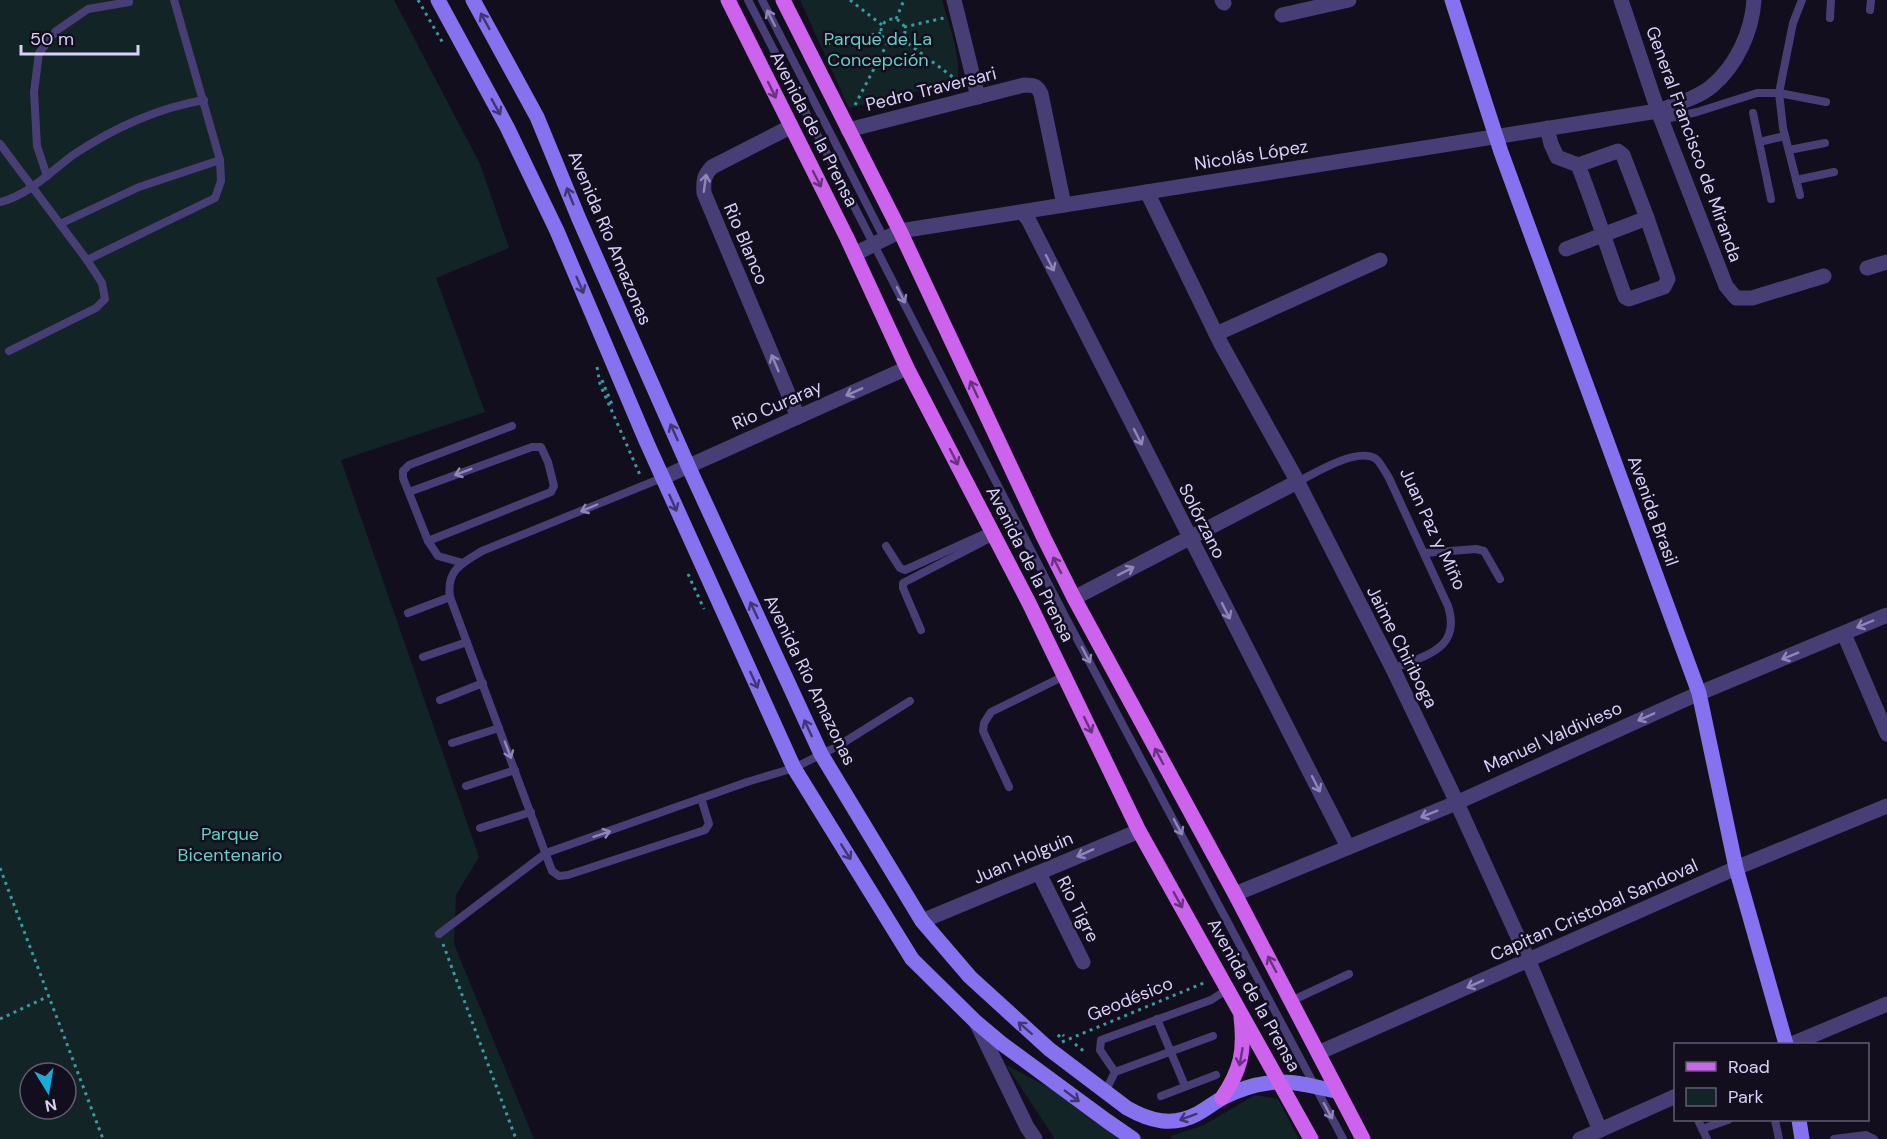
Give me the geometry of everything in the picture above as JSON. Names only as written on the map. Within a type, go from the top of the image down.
[{"type":"main road","points":[[438,0],[507,127],[557,231],[662,478],[795,768],[912,959],[976,1022],[1001,1043],[1133,1139]]},
{"type":"main road","name":"Avenida Río Amazonas","points":[[473,0],[537,117],[579,219],[689,466],[821,754],[922,921],[970,977],[1054,1043],[1106,1092],[1141,1116],[1161,1122],[1186,1119],[1222,1098],[1250,1087],[1284,1082],[1333,1090]]},
{"type":"main road","name":"Avenida de la Prensa","points":[[728,0],[855,254],[907,368],[993,533],[1139,831],[1228,989],[1284,1082],[1311,1139]]},
{"type":"main road","name":"Avenida de la Prensa","points":[[783,0],[900,231],[1074,598],[1235,894],[1318,1053],[1333,1090],[1362,1139]]},
{"type":"main road","name":"Avenida Brasil","points":[[1452,0],[1495,137],[1699,693],[1736,868],[1786,1043]]},
{"type":"main road","points":[[557,231],[579,219]]},
{"type":"main road","points":[[1222,1098],[1233,1082],[1241,1058],[1243,1032],[1241,1011]]},
{"type":"main road","points":[[1799,1121],[1802,1139]]},
{"type":"street","points":[[954,0],[978,97]]},
{"type":"street","points":[[1282,15],[1321,3],[1349,0]]},
{"type":"street","name":"General Francisco de Miranda","points":[[1621,0],[1660,116],[1726,286],[1736,298],[1752,298],[1824,276]]},
{"type":"street","name":"Nicolás López","points":[[855,254],[900,231],[1547,128],[1660,116],[1712,86],[1729,66],[1753,19],[1754,0]]},
{"type":"street","name":"Pedro Traversari","points":[[848,130],[1024,86],[1036,86],[1041,93],[1064,205]]},
{"type":"street","name":"Rio Blanco","points":[[790,127],[712,167],[705,176],[704,193],[798,417]]},
{"type":"street","points":[[1547,128],[1557,157],[1578,165],[1618,151],[1623,155],[1668,279],[1664,287],[1626,299],[1578,165]]},
{"type":"street","name":"Jaime Chiriboga","points":[[1147,192],[1216,334],[1297,482],[1393,669],[1528,961],[1600,1130]]},
{"type":"street","name":"Solórzano","points":[[1022,212],[1028,219],[1348,847]]},
{"type":"street","points":[[1566,249],[1647,219]]},
{"type":"street","points":[[1216,334],[1380,260]]},
{"type":"street","points":[[1867,268],[1887,262]]},
{"type":"street","name":"Rio Curaray","points":[[662,478],[907,368]]},
{"type":"street","name":"Juan Paz y Miño","points":[[1074,598],[1297,482]]},
{"type":"street","name":"Manuel Valdivieso","points":[[1235,894],[1456,802],[1699,693],[1887,615]]},
{"type":"street","points":[[1844,634],[1887,734]]},
{"type":"street","name":"Capitan Cristobal Sandoval","points":[[1318,1053],[1736,868],[1887,806]]},
{"type":"street","name":"Juan Holguin","points":[[922,921],[1139,831]]},
{"type":"street","name":"Rio Tigre","points":[[1039,873],[1083,962]]},
{"type":"street","points":[[1794,1043],[1887,1004]]},
{"type":"street","points":[[976,1022],[1035,1139]]},
{"type":"street","points":[[1580,1139],[1674,1097]]},
{"type":"lane","points":[[87,260],[215,198],[221,181],[220,159],[174,0]]},
{"type":"lane","points":[[748,0],[879,241]]},
{"type":"lane","points":[[762,0],[1067,620],[1343,1139]]},
{"type":"lane","points":[[1800,195],[1785,136],[1779,93],[1793,23],[1802,0]]},
{"type":"lane","points":[[1830,18],[1831,0]]},
{"type":"lane","points":[[1870,10],[1871,0]]},
{"type":"lane","points":[[47,176],[37,146],[34,92],[39,53],[56,31],[88,9],[129,2]]},
{"type":"lane","points":[[1660,116],[1697,112],[1741,96],[1757,93],[1779,93],[1826,102]]},
{"type":"lane","points":[[0,202],[9,200],[32,187],[74,155],[122,128],[176,105],[204,100]]},
{"type":"lane","points":[[1753,113],[1771,199]]},
{"type":"lane","points":[[1759,142],[1785,136]]},
{"type":"lane","points":[[1789,150],[1826,143]]},
{"type":"lane","points":[[0,144],[87,260],[102,283],[105,299],[96,308],[9,351]]},
{"type":"lane","points":[[60,224],[139,187],[220,159]]},
{"type":"lane","points":[[1796,180],[1834,172]]},
{"type":"lane","points":[[463,562],[438,556],[428,541],[403,478],[403,471],[409,465],[512,426]]},
{"type":"lane","points":[[409,492],[532,447],[541,447],[548,462],[554,486],[551,492],[428,541]]},
{"type":"lane","name":"Juan Paz y Miño","points":[[1297,482],[1340,461],[1370,456],[1378,460],[1389,478],[1451,616],[1451,631],[1438,648],[1393,669]]},
{"type":"lane","points":[[662,478],[482,551],[463,562],[451,575],[448,586],[450,597],[552,871],[559,876],[568,876],[705,830],[709,824],[700,798]]},
{"type":"lane","points":[[886,546],[900,568],[905,570],[993,533]]},
{"type":"lane","points":[[921,630],[903,584],[993,533]]},
{"type":"lane","points":[[1425,554],[1476,549],[1484,552],[1500,579]]},
{"type":"lane","points":[[408,613],[450,597]]},
{"type":"lane","points":[[423,657],[467,642]]},
{"type":"lane","points":[[1010,787],[983,731],[987,716],[1064,676]]},
{"type":"lane","points":[[440,700],[483,683]]},
{"type":"lane","points":[[439,934],[546,853],[700,798],[795,768],[838,746],[910,701]]},
{"type":"lane","points":[[452,743],[500,728]]},
{"type":"lane","points":[[466,786],[515,770]]},
{"type":"lane","points":[[480,828],[531,812]]},
{"type":"lane","points":[[1291,1001],[1349,974]]},
{"type":"lane","points":[[1115,1072],[1100,1050],[1101,1040],[1211,1000],[1228,989]]},
{"type":"lane","points":[[1157,1019],[1185,1086]]},
{"type":"lane","points":[[1106,1092],[1115,1072],[1213,1036]]},
{"type":"lane","points":[[1161,1096],[1216,1075]]},
{"type":"lane","points":[[1699,1121],[1707,1139]]},
{"type":"lane","points":[[1702,1129],[1723,1121]]},
{"type":"lane","points":[[1775,1121],[1776,1138]]},
{"type":"lane","points":[[1834,1139],[1866,1136],[1874,1139]]},
{"type":"path","points":[[418,0],[449,54]]},
{"type":"path","points":[[850,0],[882,25]]},
{"type":"path","points":[[897,19],[904,0]]},
{"type":"path","points":[[904,27],[944,18]]},
{"type":"path","points":[[897,19],[889,20],[882,25],[881,33],[888,42],[896,43],[902,39],[904,27]]},
{"type":"path","points":[[897,19],[904,27]]},
{"type":"path","points":[[827,44],[881,33]]},
{"type":"path","points":[[902,39],[954,78]]},
{"type":"path","points":[[855,105],[888,42]]},
{"type":"path","points":[[597,359],[600,384],[645,485]]},
{"type":"path","points":[[686,568],[704,610]]},
{"type":"path","points":[[0,868],[103,1139]]},
{"type":"path","points":[[439,934],[516,1139]]},
{"type":"path","name":"Geodésico","points":[[1054,1043],[1211,980],[1220,974]]},
{"type":"path","points":[[0,1019],[49,996]]},
{"type":"path","points":[[1054,1043],[1061,1033],[1064,1036]]},
{"type":"path","points":[[1075,1044],[1086,1053]]},
{"type":"green space","name":"Parque Bicentenario","points":[[0,0],[394,0],[480,164],[509,248],[436,278],[485,412],[341,460],[479,857],[456,895],[454,944],[534,1139],[0,1139]]},
{"type":"green space","name":"Parque de La Concepción","points":[[800,0],[942,0],[958,63],[957,82],[849,108]]},
{"type":"green space","points":[[1006,1065],[1146,1139],[1055,1139]]},
{"type":"green space","points":[[1255,1095],[1278,1099],[1299,1139],[1173,1139],[1171,1136],[1204,1125]]}]
